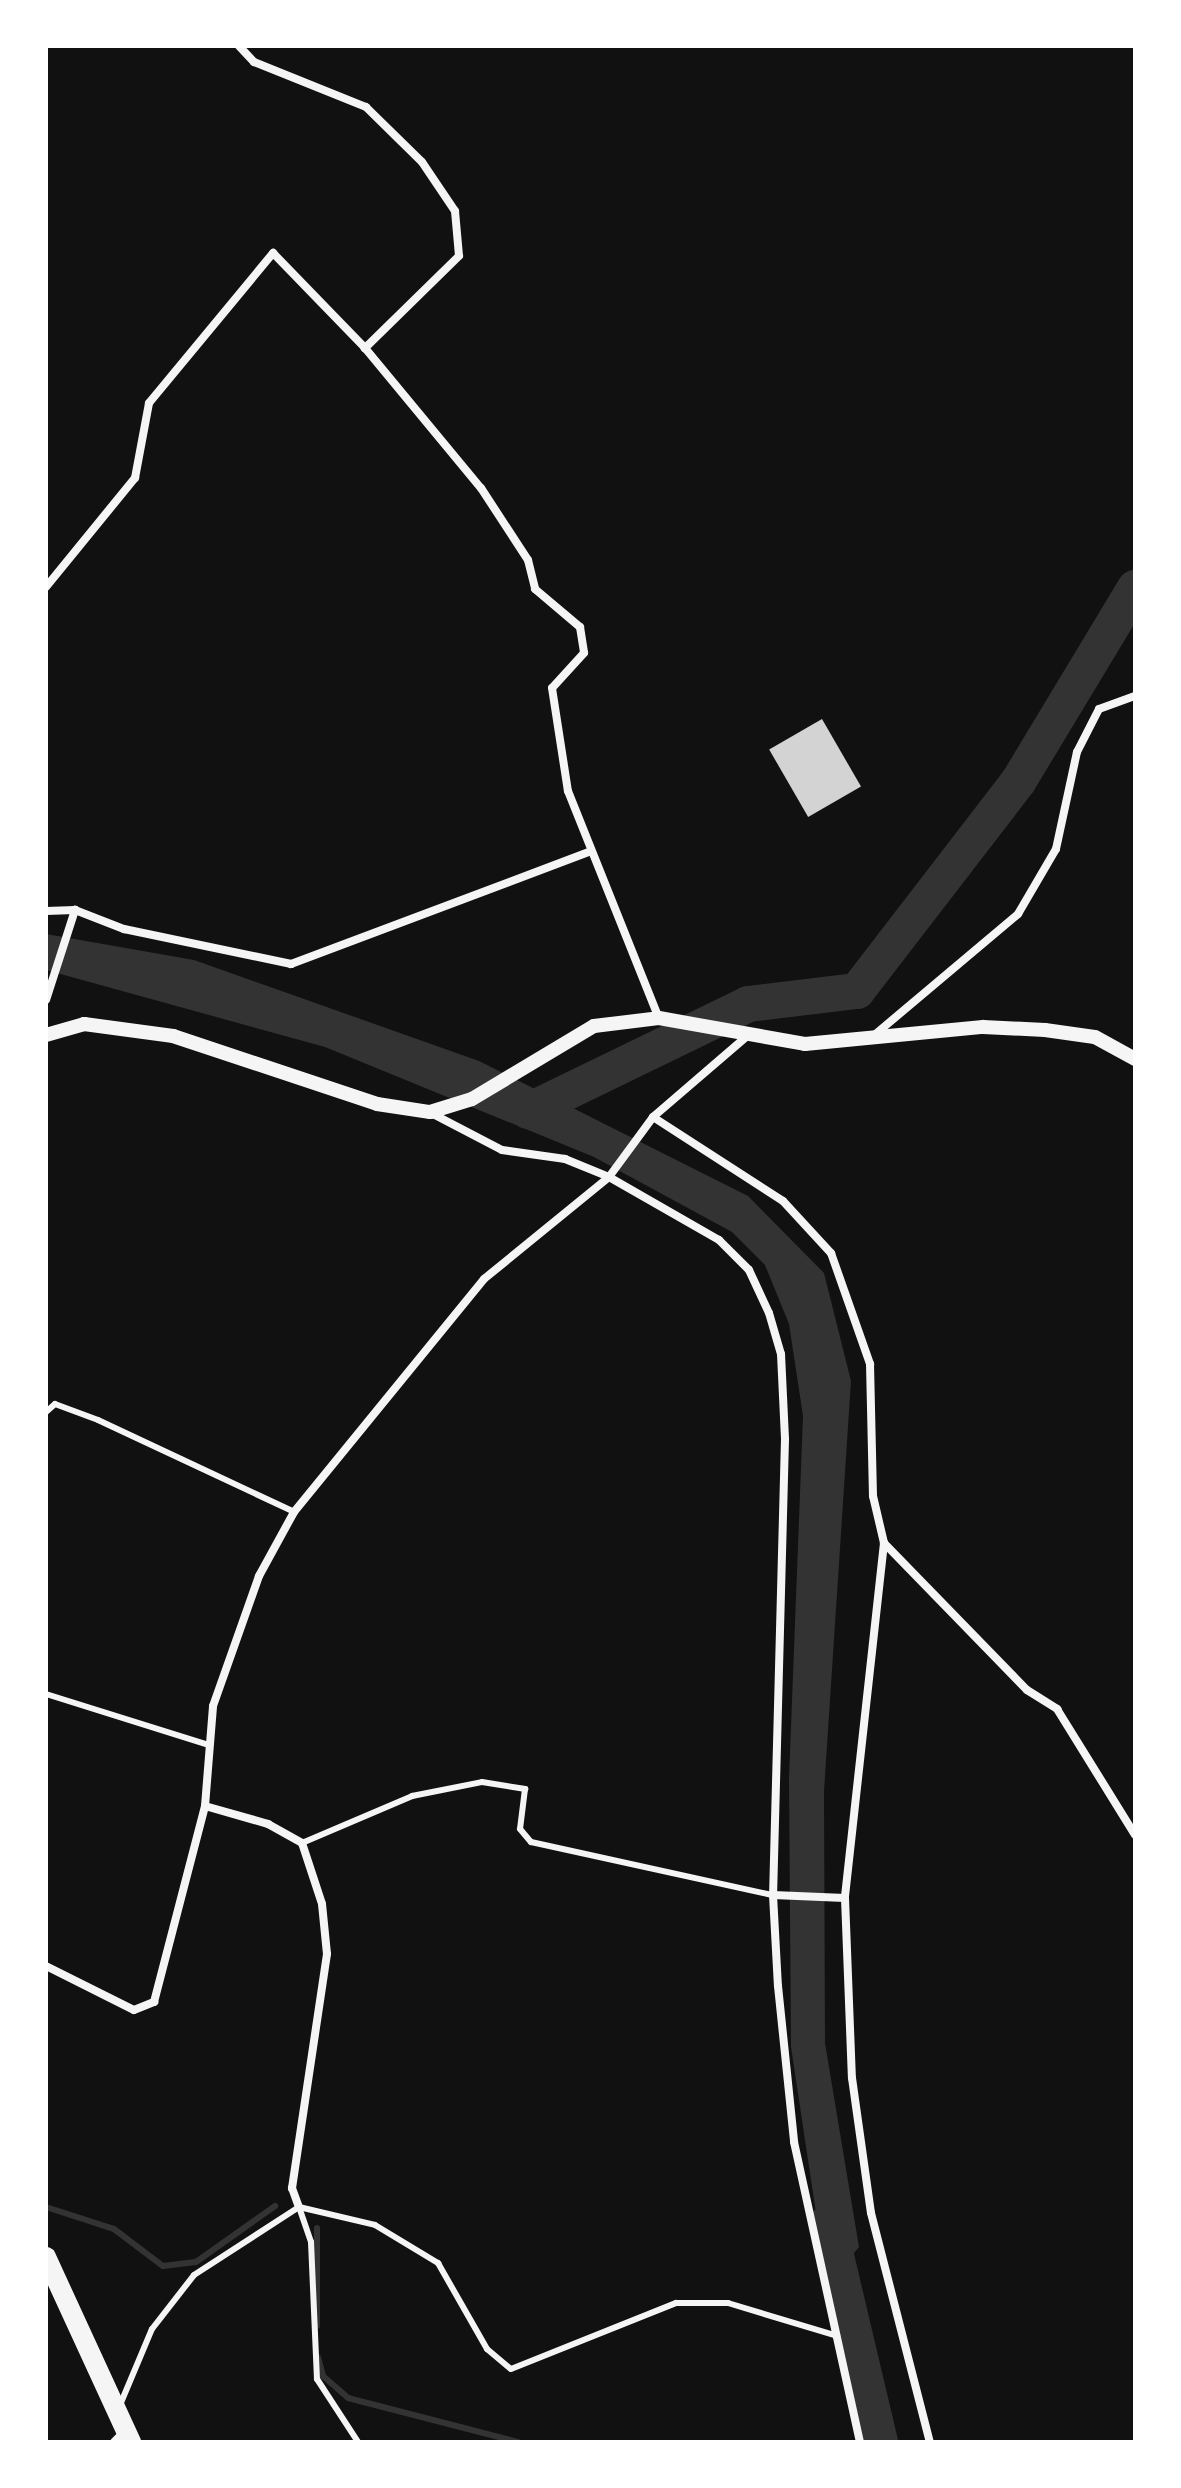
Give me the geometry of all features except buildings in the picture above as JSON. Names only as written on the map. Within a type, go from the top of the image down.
[{"type":"highway","points":[[46,2257],[122,2432]]},
{"type":"street","points":[[239,46],[254,62],[366,107],[422,162],[455,211],[459,256],[365,348]]},
{"type":"street","points":[[46,587],[135,478],[149,403],[273,253],[365,348],[481,488],[528,560],[535,589],[580,627],[584,653],[552,688],[568,791],[589,852],[659,1018]]},
{"type":"street","points":[[871,1037],[1018,914],[1056,849],[1077,752],[1099,709],[1135,696]]},
{"type":"street","points":[[46,911],[75,910],[146,934],[291,964],[589,852]]},
{"type":"street","points":[[47,995],[66,928],[75,910]]},
{"type":"street","points":[[430,1112],[505,1080],[594,1026],[659,1018],[692,1022],[739,1037],[805,1044],[983,1027],[1045,1030],[1095,1037],[1135,1059]]},
{"type":"street","points":[[46,1035],[84,1024],[173,1036],[377,1104],[430,1112],[502,1150],[565,1159],[609,1177],[719,1240],[749,1270],[781,1354],[773,1895],[794,2142],[860,2442]]},
{"type":"street","points":[[46,1966],[134,2010],[154,2002],[205,1806],[213,1706],[259,1576],[294,1512],[484,1279],[609,1177],[653,1117],[739,1037]]},
{"type":"street","points":[[653,1117],[783,1201],[831,1253],[870,1364],[873,1496],[884,1543],[845,1898],[852,2078],[871,2213],[930,2442]]},
{"type":"street","points":[[884,1543],[1027,1690],[1057,1709],[1135,1835]]},
{"type":"street","points":[[205,1806],[268,1824],[302,1843],[322,1904],[327,1954],[292,2188],[299,2207]]},
{"type":"street","points":[[773,1895],[845,1898]]},
{"type":"lane","points":[[46,1412],[55,1404],[98,1420],[294,1512]]},
{"type":"lane","points":[[46,1694],[209,1745]]},
{"type":"lane","points":[[302,1843],[412,1796],[482,1782],[525,1789],[520,1829],[531,1842],[773,1895]]},
{"type":"lane","points":[[299,2207],[311,2242],[317,2379],[358,2442]]},
{"type":"lane","points":[[122,2432],[152,2329],[194,2275],[299,2207],[375,2225],[438,2263],[487,2349],[511,2369],[676,2303],[728,2303],[837,2336]]},
{"type":"shaded area","points":[[46,934],[194,960],[479,1061],[748,1196],[824,1273],[851,1381],[824,1791],[825,2043],[859,2247],[827,2286],[791,2047],[789,1778],[803,1416],[789,1324],[765,1265],[732,1232],[594,1157],[325,1047],[46,970]]},
{"type":"waterway","points":[[528,1111],[748,1004],[857,991],[1018,782],[1135,588]]},
{"type":"waterway","points":[[46,2207],[114,2229],[163,2266],[196,2262],[275,2206]]},
{"type":"waterway","points":[[828,2222],[880,2442]]},
{"type":"waterway","points":[[317,2228],[317,2326]]},
{"type":"waterway","points":[[318,2357],[323,2376],[348,2398],[518,2442]]}]
